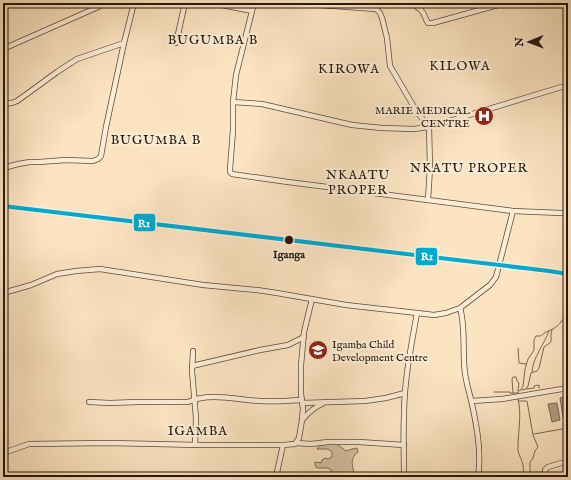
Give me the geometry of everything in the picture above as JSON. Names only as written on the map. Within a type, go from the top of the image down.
[{"type":"street","points":[[3,48],[98,7],[104,3]]},
{"type":"street","points":[[3,168],[30,162],[93,160],[98,159],[101,156],[124,43],[134,3]]},
{"type":"street","points":[[176,43],[185,3]]},
{"type":"street","points":[[212,3],[252,10]]},
{"type":"street","points":[[254,3],[236,75],[233,102],[233,130],[230,170],[232,174],[513,211],[568,213]]},
{"type":"street","points":[[310,3],[376,9],[380,13],[387,38],[390,66],[417,112],[429,127],[430,168],[428,200]]},
{"type":"street","points":[[376,9],[377,4],[379,3]]},
{"type":"street","points":[[413,3],[414,6],[422,10],[428,23],[433,23],[504,3]]},
{"type":"street","points":[[564,3],[568,15]]},
{"type":"street","points":[[3,104],[12,103],[77,59],[124,43]]},
{"type":"street","points":[[233,102],[262,104],[352,126],[414,129],[429,127],[568,85]]},
{"type":"street","points":[[3,293],[31,285],[57,274],[100,269],[256,290],[346,305],[417,314],[446,313],[460,308],[490,285],[496,277],[513,211]]},
{"type":"street","points":[[296,443],[299,438],[303,409],[301,394],[301,365],[304,332],[312,299]]},
{"type":"street","points":[[460,308],[463,327],[465,374],[472,401],[478,437],[480,467],[478,477]]},
{"type":"street","points":[[404,477],[405,393],[417,314]]},
{"type":"street","points":[[192,366],[288,345],[304,337]]},
{"type":"street","points":[[193,351],[192,366],[195,399],[195,445]]},
{"type":"street","points":[[472,401],[502,399],[568,388]]},
{"type":"street","points":[[89,402],[188,402],[195,399],[211,397],[275,402],[365,401],[405,393]]},
{"type":"street","points":[[302,420],[308,413],[326,402]]},
{"type":"street","points":[[3,453],[29,444],[109,443],[283,445],[296,443],[311,444],[328,442],[359,442],[404,445]]},
{"type":"street","points":[[276,477],[283,445]]},
{"type":"street","points":[[546,477],[545,470],[548,467],[568,461]]},
{"type":"shaded area","points":[[568,396],[568,422],[564,423],[560,398]]},
{"type":"shaded area","points":[[557,403],[560,420],[552,422],[548,404]]},
{"type":"shaded area","points":[[325,444],[336,444],[346,451],[357,448],[358,452],[352,461],[354,477],[348,477],[346,473],[344,473],[343,477],[332,477],[331,470],[328,468],[317,468],[315,462],[321,463],[325,458],[328,459],[332,457],[332,452],[328,449],[317,449],[319,446]]},
{"type":"waterway","points":[[518,394],[518,391],[521,390],[523,386],[525,369],[528,359],[534,350],[534,340],[536,336],[541,336],[553,329],[562,321],[568,311]]},
{"type":"waterway","points":[[522,390],[526,389],[528,386],[531,373],[537,371],[539,368],[544,347],[551,342],[552,330]]},
{"type":"waterway","points":[[532,372],[536,356],[549,331]]},
{"type":"waterway","points":[[518,348],[519,363],[526,364]]},
{"type":"waterway","points":[[513,393],[513,377],[516,377],[519,383],[518,390]]},
{"type":"waterway","points":[[527,389],[534,388],[534,386],[539,385],[539,388]]},
{"type":"waterway","points":[[494,392],[518,393]]},
{"type":"waterway","points":[[518,399],[520,417],[518,449],[526,477]]},
{"type":"waterway","points":[[519,401],[527,401],[533,435],[538,447],[530,462],[530,477]]},
{"type":"waterway","points":[[534,434],[568,428]]},
{"type":"transit line","name":"R1","points":[[3,206],[568,274]]},
{"type":"place","name":"MARIE MEDICAL CENTRE","points":[[484,116]]},
{"type":"place","name":"Iganga","points":[[289,240]]},
{"type":"place","name":"Igamba Child Development Centre","points":[[318,350]]},
{"type":"district","name":"BUGUMBA B","points":[[213,39]]},
{"type":"district","name":"KILOWA","points":[[460,65]]},
{"type":"district","name":"KIROWA","points":[[349,68]]},
{"type":"district","name":"BUGUMBA B","points":[[156,139]]},
{"type":"district","name":"NKATU PROPER","points":[[469,167]]},
{"type":"district","name":"NKAATU PROPER","points":[[358,182]]},
{"type":"district","name":"IGAMBA","points":[[198,430]]}]
